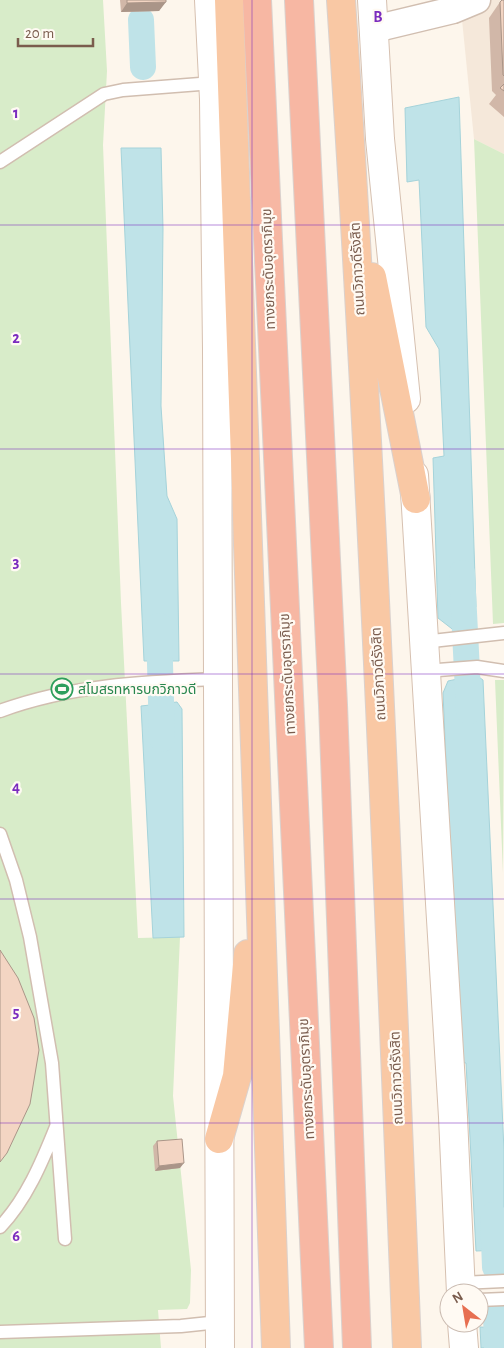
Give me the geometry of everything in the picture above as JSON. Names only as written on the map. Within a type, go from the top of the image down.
[{"type":"highway","points":[[230,0],[276,1348]]},
{"type":"highway","name":"ทางยกระดับอุตราภิมุข","points":[[256,0],[319,1348]]},
{"type":"highway","points":[[299,0],[333,705],[357,1348]]},
{"type":"highway","name":"ถนนวิภาวดีรังสิต","points":[[340,0],[353,182],[373,557],[407,1348]]},
{"type":"highway","points":[[353,182],[416,499]]},
{"type":"highway","points":[[219,1140],[237,1076],[246,964],[260,911]]},
{"type":"main road","points":[[209,0],[213,83],[217,349],[216,679],[220,1335]]},
{"type":"main road","points":[[372,0],[380,139],[416,499],[423,642],[453,1117],[466,1283]]},
{"type":"main road","points":[[463,1333],[464,1348]]},
{"type":"street","points":[[374,28],[453,10],[478,0]]},
{"type":"lane","points":[[0,162],[104,94],[122,90],[213,83]]},
{"type":"lane","points":[[423,642],[504,633]]},
{"type":"lane","points":[[425,671],[477,667],[504,671]]},
{"type":"lane","points":[[0,711],[61,692],[96,686],[216,679]]},
{"type":"lane","points":[[0,834],[16,880],[30,937],[52,1063],[65,1239]]},
{"type":"lane","points":[[0,1228],[11,1216],[41,1165],[57,1125]]},
{"type":"lane","points":[[489,1285],[504,1281]]},
{"type":"lane","points":[[489,1296],[504,1299]]},
{"type":"lane","points":[[0,1332],[181,1326],[220,1335]]},
{"type":"shaded area","points":[[460,0],[504,0],[504,154],[474,139]]},
{"type":"green space","name":"สโมสรทหารบกวิภาวดี","points":[[0,0],[103,0],[107,71],[103,145],[121,603],[138,938],[180,937],[173,1096],[191,1270],[190,1303],[187,1309],[158,1310],[161,1348],[0,1348]]},
{"type":"green space","points":[[474,139],[504,154],[504,623],[493,624]]},
{"type":"green space","points":[[495,680],[504,680],[503,873]]},
{"type":"water","points":[[459,97],[476,607],[460,608],[456,632],[438,618],[433,458],[444,456],[439,349],[426,327],[419,180],[407,182],[405,108]]},
{"type":"water","points":[[121,148],[161,148],[163,229],[161,406],[167,496],[177,519],[179,661],[144,661]]},
{"type":"water","points":[[476,675],[483,680],[504,1151],[504,1250],[476,1251],[466,1063],[459,1062],[443,693],[448,681]]},
{"type":"water","points":[[177,702],[182,709],[184,937],[153,938],[141,706]]},
{"type":"water","points":[[489,1327],[504,1328],[504,1348],[481,1348],[480,1333],[489,1333]]},
{"type":"building","points":[[127,0],[166,0],[166,2],[127,3]]},
{"type":"building","points":[[504,0],[504,76],[500,2]]},
{"type":"building","points":[[0,950],[18,978],[34,1018],[39,1050],[30,1104],[7,1153],[0,1162]]},
{"type":"building","points":[[182,1139],[184,1163],[159,1166],[157,1141]]},
{"type":"waterway","points":[[141,20],[143,67]]},
{"type":"waterway","points":[[462,573],[469,711]]},
{"type":"waterway","points":[[159,626],[162,739]]},
{"type":"waterway","points":[[493,1215],[495,1267]]},
{"type":"waterway","points":[[496,1314],[497,1348]]},
{"type":"place","name":"สโมสรทหารบกวิภาวดี","points":[[62,689]]}]
